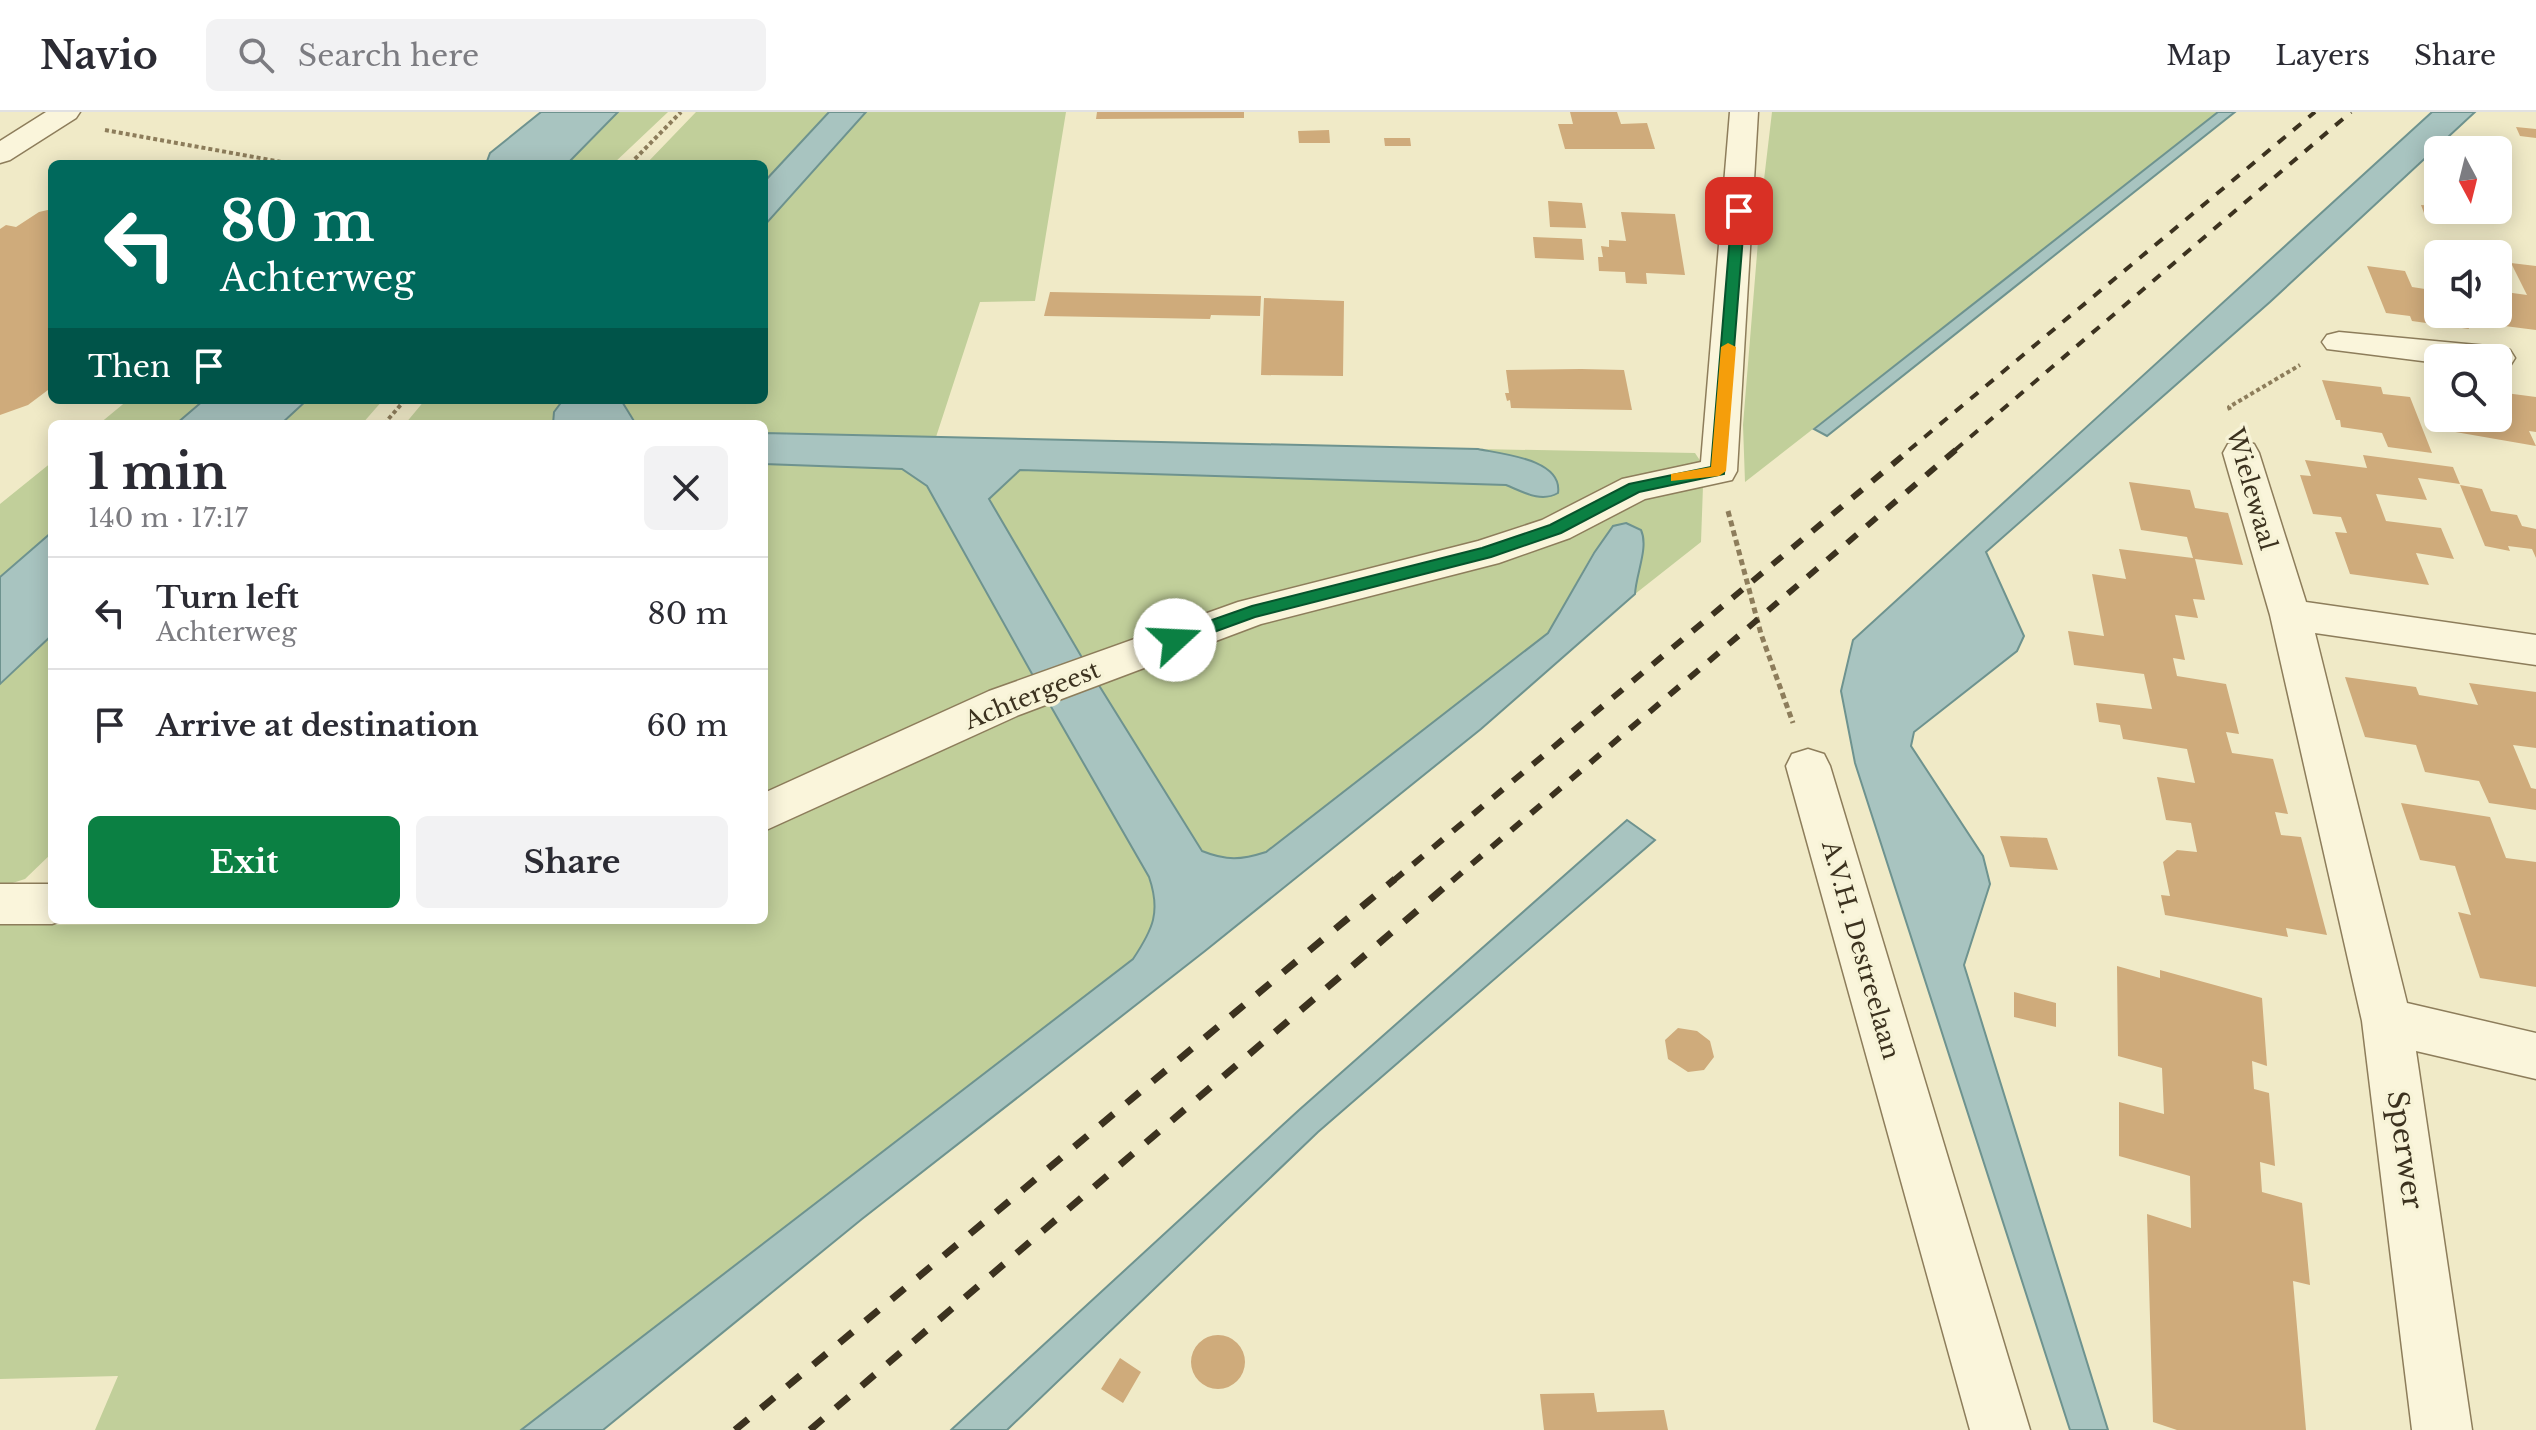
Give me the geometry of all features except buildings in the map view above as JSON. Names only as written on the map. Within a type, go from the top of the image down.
[{"type":"street","points":[[1719,471],[1744,112]]},
{"type":"street","points":[[0,154],[60,116]]},
{"type":"street","points":[[2339,342],[2424,350]]},
{"type":"street","name":"Wielewaal","points":[[2241,453],[2290,615],[2387,1021]]},
{"type":"street","name":"Achtergeest","points":[[768,811],[1004,703],[1252,612],[1485,553],[1556,529],[1635,488],[1719,471]]},
{"type":"street","points":[[2290,615],[2536,650]]},
{"type":"street","name":"A.V.H. Destreelaan","points":[[1808,766],[2000,1430]]},
{"type":"street","points":[[0,904],[48,904]]},
{"type":"street","points":[[2387,1021],[2536,1056]]},
{"type":"street","name":"Sperwer","points":[[2387,1021],[2442,1430]]},
{"type":"path","points":[[634,160],[681,112]]},
{"type":"path","points":[[60,116],[274,160]]},
{"type":"path","name":"Wielewaal","points":[[2241,453],[2229,407],[2339,342]]},
{"type":"path","points":[[388,420],[402,404]]},
{"type":"path","points":[[1719,471],[1761,634],[1808,766]]},
{"type":"green space","points":[[618,112],[668,112],[617,160],[571,160]]},
{"type":"green space","points":[[696,112],[829,112],[768,178],[768,160],[650,160]]},
{"type":"green space","points":[[866,112],[1066,112],[1035,301],[980,302],[936,437],[768,433],[768,420],[634,420],[624,404],[768,404],[768,222]]},
{"type":"green space","points":[[1772,112],[2219,112],[1745,482],[1743,425]]},
{"type":"green space","points":[[123,404],[199,404],[181,420],[104,420]]},
{"type":"green space","points":[[303,404],[380,404],[366,420],[285,420]]},
{"type":"green space","points":[[422,404],[560,404],[554,412],[553,420],[408,420]]},
{"type":"green space","points":[[1478,449],[1695,453],[1701,462],[1629,477],[1579,501],[1547,523],[1084,661],[989,499],[1020,470],[1506,485],[1531,496],[1517,457]]},
{"type":"green space","points":[[768,464],[902,469],[927,486],[1036,681],[768,798]]},
{"type":"green space","points":[[48,465],[48,535],[0,577],[0,504]]},
{"type":"green space","points":[[1703,486],[1701,542],[1635,594],[1643,552],[1641,530],[1593,553],[1548,633],[1266,852],[1234,858],[1202,852],[1095,679],[1260,622],[1489,566],[1546,545],[1625,500]]},
{"type":"green space","points":[[48,639],[48,857],[25,879],[0,887],[0,684]]},
{"type":"green space","points":[[1046,698],[1149,877],[1153,890],[1153,920],[1146,939],[1133,959],[521,1430],[95,1430],[118,1376],[0,1379],[0,925],[768,924],[768,826]]},
{"type":"water","points":[[541,112],[618,112],[571,160],[487,160],[490,153]]},
{"type":"water","points":[[829,112],[866,112],[768,222],[768,178]]},
{"type":"water","points":[[2218,112],[2235,112],[1827,436],[1814,429]]},
{"type":"water","points":[[2432,112],[2475,112],[2449,136],[2424,136],[2424,159],[2270,302],[1986,552],[2024,636],[2017,651],[1914,732],[1911,746],[1983,856],[1990,884],[1964,965],[2108,1430],[2070,1430],[1855,763],[1841,691],[1853,640]]},
{"type":"water","points":[[199,404],[303,404],[285,420],[181,420]]},
{"type":"water","points":[[560,404],[623,404],[633,420],[553,420],[554,412]]},
{"type":"water","points":[[768,433],[1478,449],[1541,465],[1551,472],[1557,482],[1558,493],[1539,497],[1506,485],[1020,470],[989,499],[1084,661],[1036,681],[927,486],[902,469],[768,464]]},
{"type":"water","points":[[1626,523],[1641,530],[1643,537],[1635,594],[1481,729],[1205,951],[862,1219],[603,1430],[521,1430],[1133,959],[1153,920],[1153,889],[1149,877],[1046,698],[1095,679],[1202,851],[1234,858],[1266,852],[1548,633],[1613,526]]},
{"type":"water","points":[[48,535],[48,639],[0,684],[0,577]]},
{"type":"water","points":[[1627,820],[1655,840],[1318,1132],[1007,1430],[951,1430],[1299,1110]]},
{"type":"railway","points":[[1909,450],[2315,112]]},
{"type":"railway","points":[[1955,450],[2351,112]]},
{"type":"railway","points":[[1393,881],[1912,448]]},
{"type":"railway","points":[[1452,881],[1958,448]]},
{"type":"railway","points":[[735,1430],[1395,879]]},
{"type":"railway","points":[[810,1430],[1454,879]]},
{"type":"slow traffic","points":[[1677,478],[1719,471],[1728,347]]},
{"type":"route","points":[[1175,640],[1252,612],[1485,553],[1556,529],[1635,488],[1719,471],[1739,211]]}]
